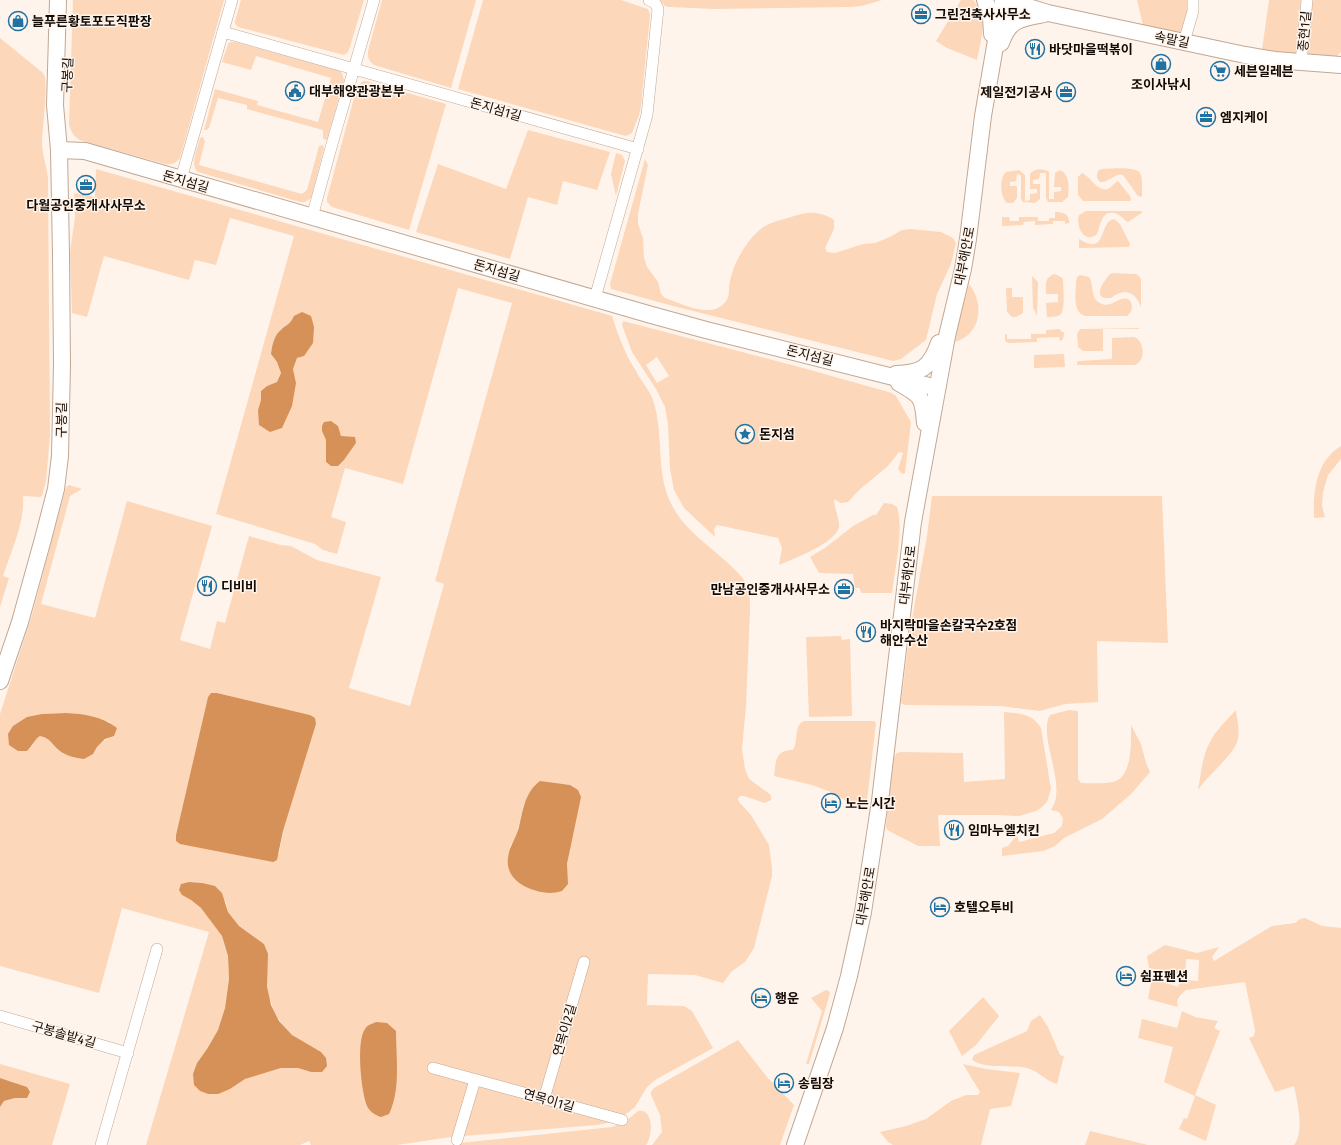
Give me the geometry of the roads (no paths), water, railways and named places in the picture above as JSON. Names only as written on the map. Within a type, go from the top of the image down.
[{"type":"street","name":"구봉길","points":[[0,681],[20,622],[43,539],[58,475],[61,442],[62,365],[59,150],[55,105],[58,0]]},
{"type":"street","name":"구봉길","points":[[59,150],[66,106],[68,0]]},
{"type":"street","points":[[180,179],[232,0]]},
{"type":"street","points":[[312,218],[374,0]]},
{"type":"street","points":[[595,298],[647,115],[655,45],[657,6],[649,0]]},
{"type":"street","points":[[983,116],[980,105],[981,96],[992,36],[991,18],[985,0]]},
{"type":"street","name":"대부해안로","points":[[795,1145],[835,1028],[849,976],[863,912],[880,801],[913,522],[950,319],[963,269],[974,199],[986,96],[1004,0]]},
{"type":"street","name":"속말길","points":[[1004,0],[1048,13],[1258,57],[1341,65]]},
{"type":"street","points":[[1184,42],[1193,11],[1193,0]]},
{"type":"street","name":"종현1길","points":[[1301,62],[1307,0]]},
{"type":"street","points":[[986,96],[992,84],[1000,46],[1006,30],[1022,18],[1048,13]]},
{"type":"street","name":"돈지섬1길","points":[[223,32],[638,149]]},
{"type":"street","name":"돈지섬길","points":[[59,150],[84,151],[312,218],[706,330],[937,388]]},
{"type":"street","points":[[888,375],[906,374],[918,371],[925,367],[932,359],[941,335],[952,293],[963,269]]},
{"type":"street","points":[[888,375],[912,390],[922,400],[924,408],[926,451]]},
{"type":"street","points":[[101,1145],[157,949]]},
{"type":"street","name":"연목이2길","points":[[544,1099],[584,962]]},
{"type":"street","name":"구봉솔밭4길","points":[[0,1016],[128,1053]]},
{"type":"street","name":"연목이1길","points":[[433,1068],[622,1120]]},
{"type":"street","points":[[457,1140],[475,1080]]},
{"type":"place","name":"그린건축사사무소","points":[[921,14]]},
{"type":"place","name":"늘푸른황토포도직판장","points":[[18,21]]},
{"type":"place","name":"바닷마을떡볶이","points":[[1035,49]]},
{"type":"place","name":"조이사낚시","points":[[1161,64]]},
{"type":"place","name":"세븐일레븐","points":[[1220,71]]},
{"type":"place","name":"대부해양관광본부","points":[[295,91]]},
{"type":"place","name":"제일전기공사","points":[[1066,92]]},
{"type":"place","name":"엠지케이","points":[[1206,117]]},
{"type":"place","name":"다월공인중개사사무소","points":[[86,185]]},
{"type":"place","name":"돈지섬","points":[[745,434]]},
{"type":"place","name":"디비비","points":[[207,586]]},
{"type":"place","name":"만남공인중개사사무소","points":[[844,589]]},
{"type":"place","name":"바지락마을손칼국수2호점 해안수산","points":[[866,632]]},
{"type":"place","name":"노는 시간","points":[[831,803]]},
{"type":"place","name":"임마누엘치킨","points":[[954,830]]},
{"type":"place","name":"호텔오투비","points":[[940,907]]},
{"type":"place","name":"쉼표펜션","points":[[1126,976]]},
{"type":"place","name":"행운","points":[[761,998]]},
{"type":"place","name":"송림장","points":[[784,1083]]}]
